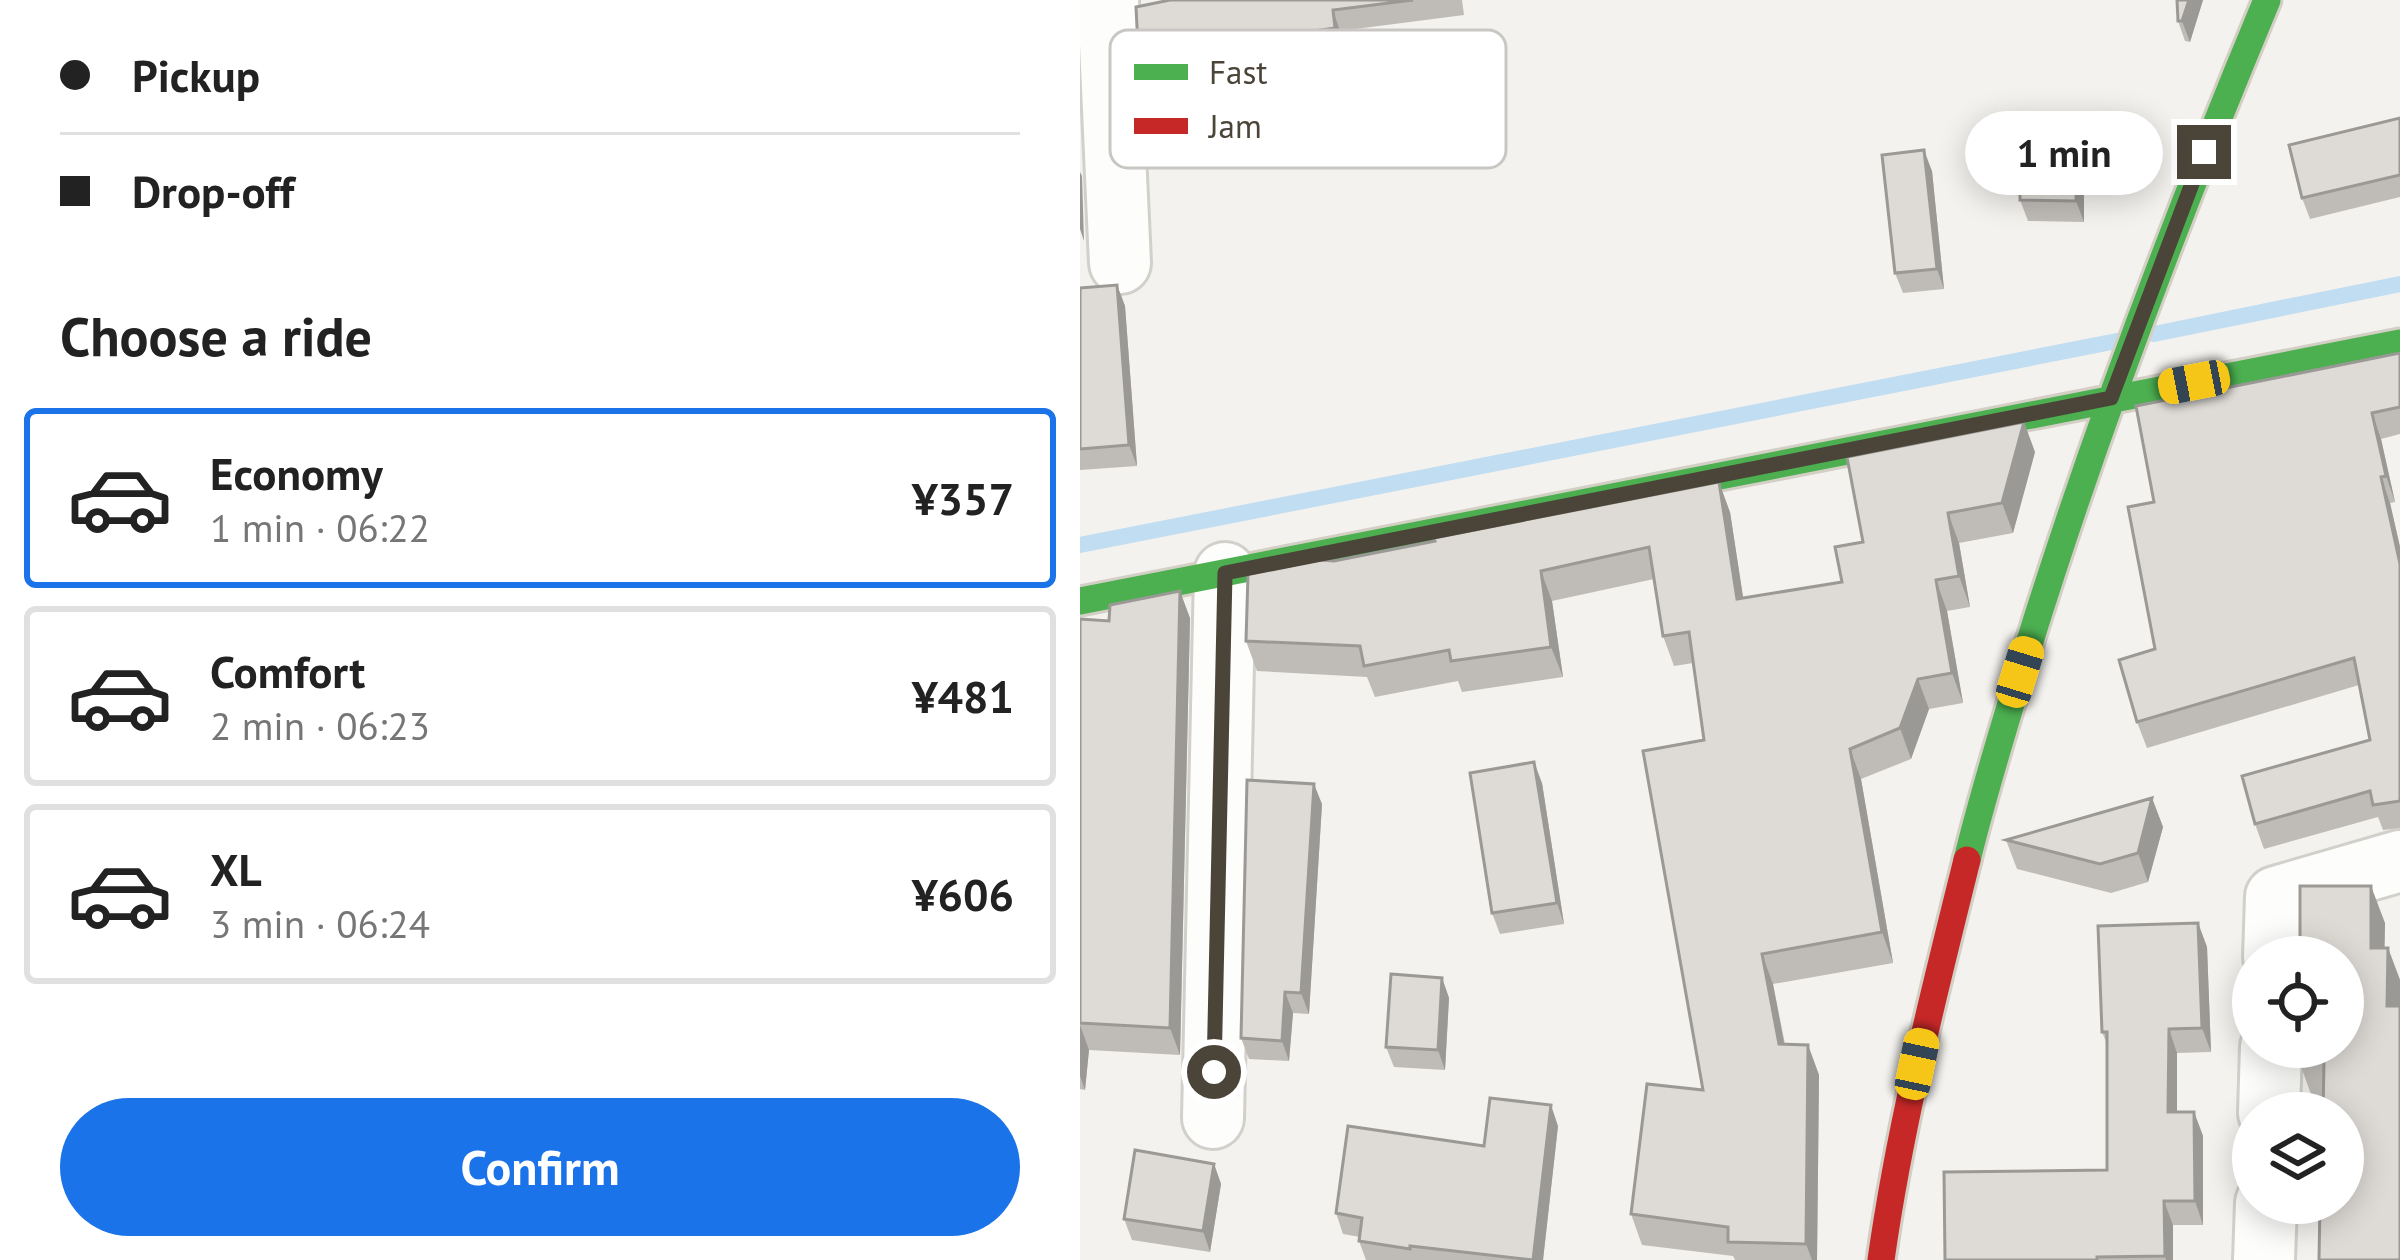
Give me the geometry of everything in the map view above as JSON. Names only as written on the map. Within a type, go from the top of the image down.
[{"type":"street","points":[[1108,0],[1110,44]]},
{"type":"street","points":[[1881,1260],[1892,1180],[1921,1047],[1984,790],[2056,555],[2111,398],[2188,190],[2267,0]]},
{"type":"street","points":[[1116,168],[1120,263]]},
{"type":"street","points":[[1080,601],[2400,343]]},
{"type":"street","points":[[1214,1118],[1225,573]]},
{"type":"street","points":[[2275,936],[2276,897],[2400,861]]},
{"type":"street","points":[[2264,1260],[2265,1224]]},
{"type":"building","points":[[1170,0],[1413,0],[1333,10],[1335,28],[1321,30],[1137,30],[1136,7]]},
{"type":"building","points":[[2177,0],[2189,0],[2182,21],[2178,21]]},
{"type":"building","points":[[2400,118],[2400,175],[2302,198],[2289,145]]},
{"type":"building","points":[[2020,140],[2077,141],[2076,201],[2020,200]]},
{"type":"building","points":[[1924,150],[1937,269],[1895,273],[1882,155]]},
{"type":"building","points":[[1117,285],[1129,445],[1080,449],[1080,288]]},
{"type":"building","points":[[2400,353],[2400,407],[2372,413],[2400,564],[2400,801],[2373,805],[2370,791],[2255,824],[2242,776],[2370,740],[2354,658],[2137,722],[2119,660],[2155,649],[2128,507],[2154,502],[2136,406]]},
{"type":"building","points":[[2024,422],[2002,503],[1948,513],[1959,576],[1936,580],[1952,673],[1918,679],[1900,728],[1850,749],[1882,932],[1762,954],[1779,1044],[1808,1045],[1806,1244],[1728,1242],[1728,1227],[1631,1214],[1647,1084],[1703,1090],[1643,751],[1704,740],[1689,632],[1663,636],[1649,547],[1541,571],[1551,647],[1451,661],[1449,650],[1364,666],[1360,646],[1246,641],[1248,574],[1334,561],[1719,482],[1737,599],[1842,582],[1835,547],[1863,542],[1847,457]]},
{"type":"building","points":[[1180,591],[1170,1028],[1080,1023],[1080,619],[1109,621],[1110,605]]},
{"type":"building","points":[[1534,762],[1557,903],[1492,913],[1470,773]]},
{"type":"building","points":[[1247,780],[1314,784],[1301,993],[1285,992],[1282,1041],[1241,1038]]},
{"type":"building","points":[[2152,798],[2138,853],[2100,864],[2006,840]]},
{"type":"building","points":[[2300,886],[2371,886],[2371,948],[2388,948],[2387,1006],[2400,1006],[2400,1260],[2319,1260],[2320,1224],[2364,1224],[2364,1092],[2323,1092],[2324,1068],[2364,1068],[2364,936],[2300,936]]},
{"type":"building","points":[[2198,923],[2202,1028],[2169,1029],[2168,1112],[2194,1112],[2195,1201],[2164,1201],[2165,1256],[1945,1260],[1944,1172],[2107,1170],[2107,1032],[2102,1032],[2098,926]]},
{"type":"building","points":[[1391,974],[1442,978],[1438,1050],[1386,1047]]},
{"type":"building","points":[[1490,1098],[1551,1105],[1533,1260],[1359,1241],[1362,1218],[1336,1213],[1348,1126],[1484,1146]]},
{"type":"building","points":[[1135,1150],[1214,1164],[1203,1231],[1124,1219]]},
{"type":"waterway","points":[[2154,334],[2400,284]]},
{"type":"waterway","points":[[1080,545],[2117,341]]},
{"type":"traffic: fast","points":[[1967,860],[2083,479],[2171,238],[2267,0]]},
{"type":"traffic: fast","points":[[1080,601],[2400,343]]},
{"type":"traffic: jam","points":[[1881,1260],[1908,1109],[1967,860]]},
{"type":"route","points":[[1214,1072],[1225,573],[2111,398],[2204,152]]}]
